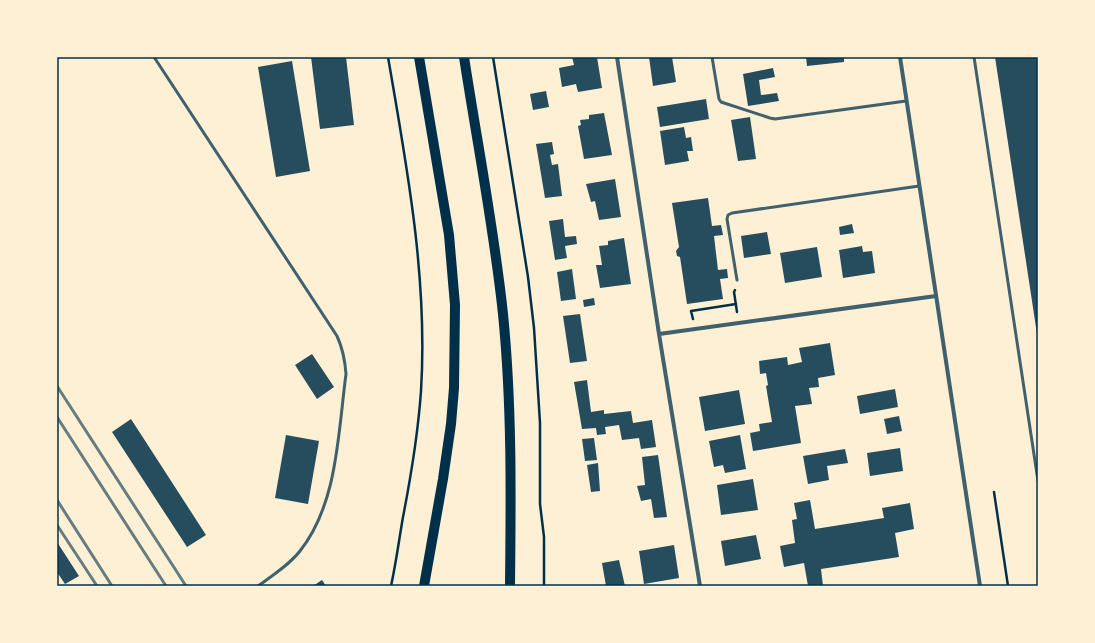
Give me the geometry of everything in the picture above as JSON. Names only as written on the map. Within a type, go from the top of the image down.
[{"type":"main road","points":[[419,57],[449,235],[455,305],[454,388],[451,424],[424,586]]},
{"type":"main road","points":[[464,57],[491,226],[506,354],[511,476],[510,586]]},
{"type":"street","points":[[617,57],[659,334],[700,586]]},
{"type":"street","points":[[900,57],[980,586]]},
{"type":"street","points":[[659,334],[936,296]]},
{"type":"lane","points":[[154,57],[337,336],[346,362],[346,374],[333,475],[321,514],[312,534],[299,553],[258,586]]},
{"type":"lane","points":[[712,57],[719,99],[721,102],[770,118],[906,101]]},
{"type":"lane","points":[[974,57],[1038,481]]},
{"type":"lane","points":[[737,280],[727,219],[728,215],[732,213],[919,186]]},
{"type":"path","points":[[388,57],[411,194],[420,297],[422,347],[421,390],[416,438],[391,586]]},
{"type":"path","points":[[492,57],[528,277],[534,328],[540,423],[540,504],[544,537],[544,586]]},
{"type":"path","points":[[737,280],[734,292],[737,313]]},
{"type":"path","points":[[693,319],[691,311],[736,304]]},
{"type":"path","points":[[994,492],[1008,586]]},
{"type":"building","points":[[311,57],[346,57],[354,125],[320,129]]},
{"type":"building","points":[[572,57],[597,57],[602,88],[578,92],[576,84],[562,87],[559,68],[574,65]]},
{"type":"building","points":[[649,57],[672,57],[676,82],[653,86]]},
{"type":"building","points":[[806,57],[844,57],[844,62],[807,66]]},
{"type":"building","points":[[995,57],[1038,57],[1038,334],[1037,334]]},
{"type":"building","points":[[292,61],[310,171],[276,177],[258,67]]},
{"type":"building","points":[[773,68],[775,77],[759,80],[761,95],[777,93],[779,101],[748,106],[743,74]]},
{"type":"building","points":[[546,91],[549,107],[533,110],[530,94]]},
{"type":"building","points":[[706,99],[709,119],[660,127],[657,107]]},
{"type":"building","points":[[604,113],[612,155],[584,159],[578,126],[581,125],[580,120],[589,119],[589,115]]},
{"type":"building","points":[[750,117],[756,159],[738,161],[731,120]]},
{"type":"building","points":[[684,127],[686,138],[691,137],[693,151],[687,151],[689,161],[665,165],[660,131]]},
{"type":"building","points":[[552,142],[554,154],[550,155],[552,165],[558,164],[562,196],[545,198],[536,144]]},
{"type":"building","points":[[615,179],[621,217],[599,220],[595,201],[591,202],[586,184]]},
{"type":"building","points":[[708,198],[712,226],[721,225],[723,235],[714,236],[718,270],[727,269],[728,278],[720,279],[723,299],[687,304],[680,257],[677,256],[676,251],[679,247],[672,203]]},
{"type":"building","points":[[563,219],[565,237],[576,236],[577,244],[565,246],[567,258],[555,260],[549,221]]},
{"type":"building","points":[[852,224],[854,233],[840,235],[839,227]]},
{"type":"building","points":[[767,232],[771,254],[744,258],[741,236]]},
{"type":"building","points":[[624,238],[631,284],[600,288],[596,265],[602,265],[599,246],[608,245],[608,241]]},
{"type":"building","points":[[862,246],[863,252],[872,251],[875,273],[843,278],[839,250]]},
{"type":"building","points":[[817,247],[822,277],[785,283],[780,253]]},
{"type":"building","points":[[572,269],[576,299],[561,301],[557,272]]},
{"type":"building","points":[[594,298],[595,305],[584,307],[583,300]]},
{"type":"building","points":[[580,314],[587,361],[570,363],[563,316]]},
{"type":"building","points":[[830,343],[835,375],[818,378],[819,387],[809,388],[812,404],[795,406],[801,443],[753,451],[750,433],[760,431],[759,424],[772,422],[766,386],[768,385],[766,373],[760,374],[759,361],[787,357],[788,365],[802,362],[799,348]]},
{"type":"building","points":[[312,354],[334,387],[317,399],[295,365]]},
{"type":"building","points":[[587,380],[591,412],[604,410],[604,414],[631,411],[633,423],[652,420],[656,447],[641,449],[639,438],[622,440],[619,425],[605,427],[606,434],[597,435],[596,428],[582,429],[574,382]]},
{"type":"building","points":[[895,389],[898,407],[860,414],[857,396]]},
{"type":"building","points":[[739,390],[745,424],[705,431],[699,397]]},
{"type":"building","points":[[899,416],[902,431],[887,434],[884,419]]},
{"type":"building","points":[[131,419],[206,535],[187,547],[112,432]]},
{"type":"building","points":[[286,435],[319,441],[308,504],[275,498]]},
{"type":"building","points":[[740,435],[746,469],[725,473],[723,465],[714,467],[709,441]]},
{"type":"building","points":[[594,438],[597,460],[585,461],[582,439]]},
{"type":"building","points":[[900,448],[903,471],[870,476],[867,453]]},
{"type":"building","points":[[845,449],[848,463],[827,466],[829,480],[808,484],[803,456]]},
{"type":"building","points":[[658,455],[667,517],[654,518],[651,499],[641,501],[637,486],[645,485],[642,457]]},
{"type":"building","points":[[598,463],[600,491],[591,492],[587,465]]},
{"type":"building","points":[[753,479],[758,510],[721,515],[717,485]]},
{"type":"building","points":[[810,500],[815,529],[884,518],[882,508],[910,503],[914,529],[895,533],[899,557],[821,569],[823,586],[808,586],[804,563],[784,567],[780,546],[795,543],[792,520],[797,519],[794,503]]},
{"type":"building","points":[[756,535],[761,559],[725,566],[721,541]]},
{"type":"building","points":[[57,542],[79,576],[65,584],[57,572]]},
{"type":"building","points":[[674,545],[679,578],[644,584],[639,551]]},
{"type":"building","points":[[619,560],[625,586],[606,586],[602,563]]},
{"type":"building","points":[[322,580],[326,586],[313,586]]},
{"type":"railway","points":[[57,386],[186,586]]},
{"type":"railway","points":[[57,417],[166,586]]},
{"type":"railway","points":[[57,500],[112,586]]},
{"type":"railway","points":[[57,525],[97,586]]}]
